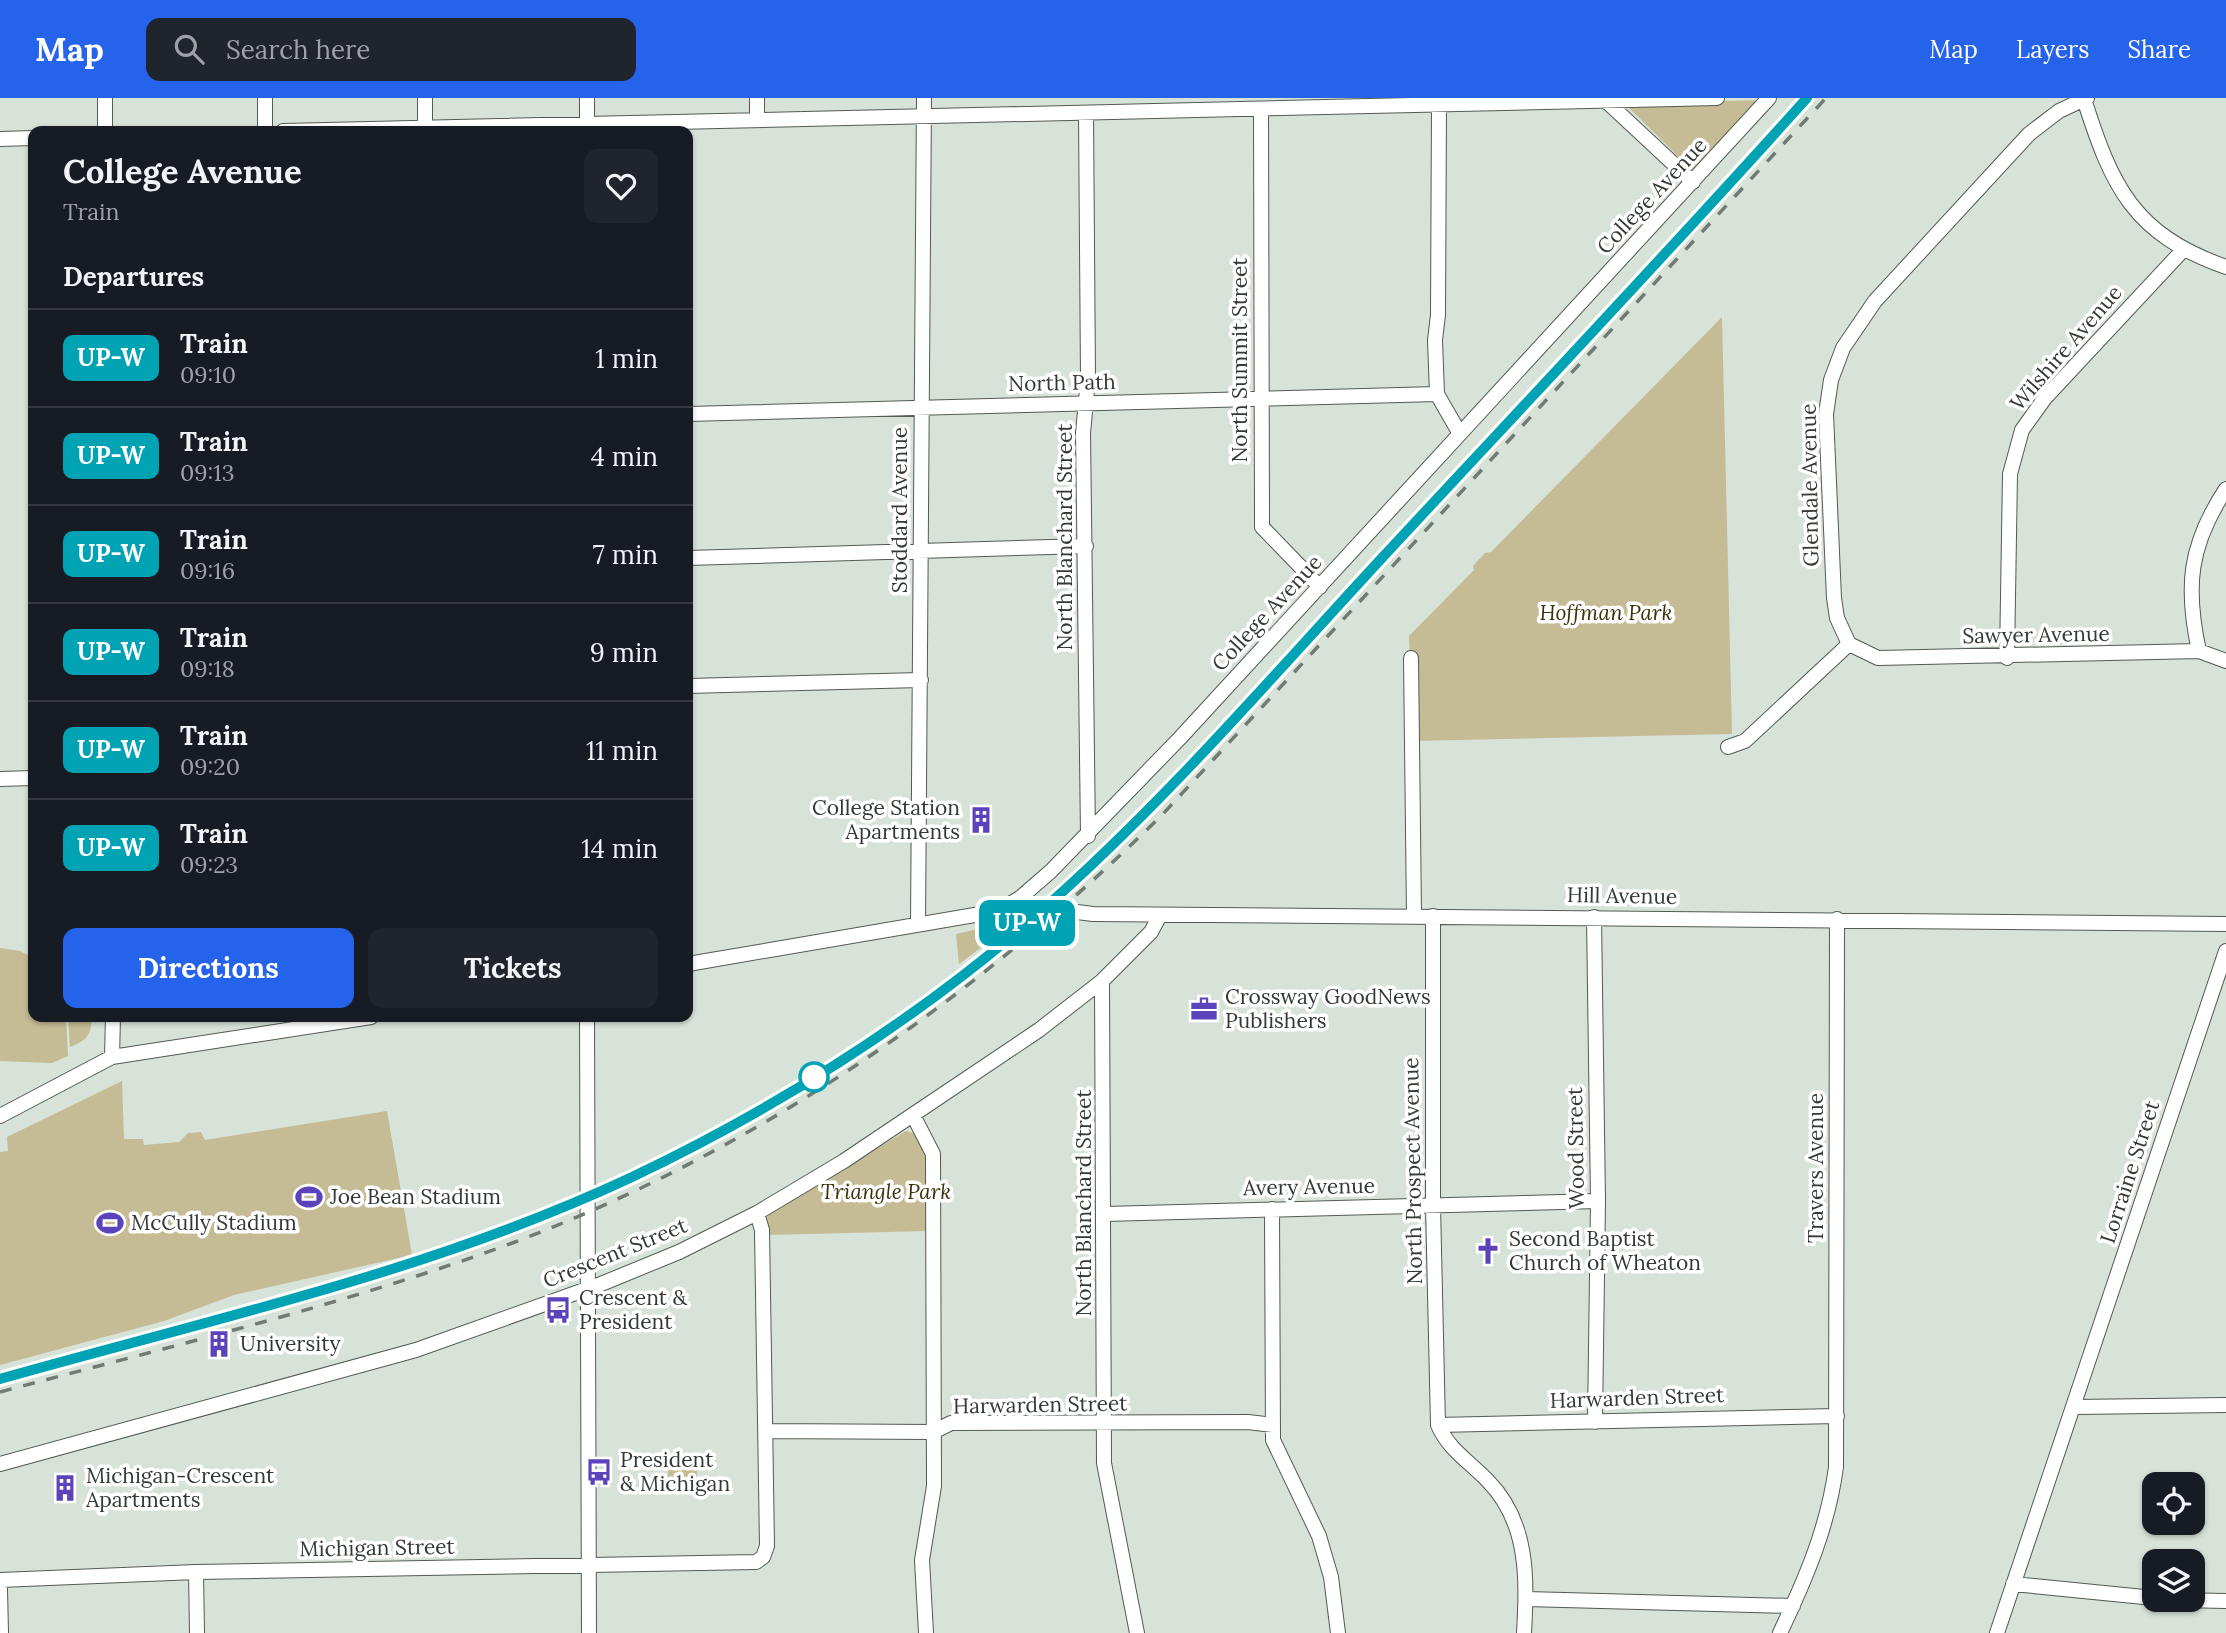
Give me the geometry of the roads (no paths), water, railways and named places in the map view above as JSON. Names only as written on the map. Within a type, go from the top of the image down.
[{"type":"street","points":[[106,98],[106,126]]},
{"type":"street","points":[[265,98],[265,126]]},
{"type":"street","points":[[425,98],[425,126]]},
{"type":"street","points":[[587,98],[587,126]]},
{"type":"street","points":[[757,98],[757,120]]},
{"type":"street","name":"Stoddard Avenue","points":[[918,923],[924,98]]},
{"type":"street","points":[[611,126],[757,120],[1717,98]]},
{"type":"street","name":"College Avenue","points":[[693,963],[998,911],[1020,898],[1088,836],[1769,98]]},
{"type":"street","points":[[2086,98],[2102,155],[2117,186],[2136,213],[2184,249],[2226,267]]},
{"type":"street","name":"Glendale Avenue","points":[[1849,643],[1837,618],[1834,598],[1825,428],[1828,398],[1840,356],[1852,331],[1875,301],[2029,134],[2059,111],[2086,98]]},
{"type":"street","points":[[1606,100],[1693,183]]},
{"type":"street","points":[[1439,104],[1438,315],[1435,340],[1437,394],[1460,434]]},
{"type":"street","name":"North Summit Street","points":[[1261,108],[1262,527],[1320,587]]},
{"type":"street","name":"North Blanchard Street","points":[[1086,113],[1083,433],[1088,836]]},
{"type":"street","points":[[0,139],[28,138]]},
{"type":"street","name":"Wilshire Avenue","points":[[2007,657],[2010,474],[2018,440],[2029,419],[2045,398],[2184,249]]},
{"type":"street","name":"North Path","points":[[693,414],[1437,394]]},
{"type":"street","points":[[2199,651],[2190,611],[2192,569],[2199,539],[2226,489]]},
{"type":"street","points":[[693,558],[1086,546]]},
{"type":"street","points":[[1728,747],[1745,741],[1849,643]]},
{"type":"street","name":"Sawyer Avenue","points":[[1849,643],[1878,658],[2199,651],[2226,661]]},
{"type":"street","points":[[1410,658],[1414,915]]},
{"type":"street","points":[[693,686],[921,680]]},
{"type":"street","points":[[0,779],[28,778]]},
{"type":"street","name":"Hill Avenue","points":[[1020,898],[1030,904],[1061,911],[1160,915],[2226,923]]},
{"type":"street","name":"Crescent Street","points":[[0,1464],[369,1364],[588,1289],[679,1252],[757,1213],[914,1117],[1039,1030],[1102,981],[1152,932],[1160,915]]},
{"type":"street","name":"North Prospect Avenue","points":[[1433,916],[1433,1205],[1438,1426]]},
{"type":"street","name":"Wood Street","points":[[1594,917],[1598,1201],[1595,1422]]},
{"type":"street","name":"Travers Avenue","points":[[1780,1633],[1817,1553],[1829,1513],[1836,1467],[1837,919]]},
{"type":"street","name":"Lorraine Street","points":[[1997,1633],[2226,951]]},
{"type":"street","name":"North Blanchard Street","points":[[1102,981],[1104,1462],[1137,1633]]},
{"type":"street","points":[[112,1056],[113,1022]]},
{"type":"street","points":[[0,1116],[112,1056],[338,1022]]},
{"type":"street","points":[[587,1022],[589,1633]]},
{"type":"street","points":[[914,1117],[933,1154],[934,1486],[922,1560],[926,1633]]},
{"type":"street","name":"Avery Avenue","points":[[1105,1214],[1598,1201]]},
{"type":"street","points":[[1272,1209],[1273,1440],[1311,1517],[1328,1565],[1338,1633]]},
{"type":"street","points":[[757,1213],[762,1230],[766,1431]]},
{"type":"street","points":[[2075,1406],[2226,1405]]},
{"type":"street","name":"Harwarden Street","points":[[1438,1426],[1837,1416]]},
{"type":"street","name":"Harwarden Street","points":[[766,1431],[933,1432],[951,1423],[1248,1422],[1273,1425]]},
{"type":"street","points":[[1438,1426],[1444,1439],[1490,1483],[1511,1516],[1526,1559],[1524,1633]]},
{"type":"street","name":"Michigan Street","points":[[0,1580],[197,1572],[756,1562],[763,1557],[767,1546],[766,1431]]},
{"type":"street","points":[[197,1572],[197,1633]]},
{"type":"street","points":[[2013,1584],[2142,1597]]},
{"type":"street","points":[[0,1589],[1,1633]]},
{"type":"street","points":[[1526,1599],[1793,1606]]},
{"type":"street","points":[[2205,1601],[2226,1601]]},
{"type":"railway","points":[[0,1379],[357,1282],[474,1243],[614,1185],[682,1152],[814,1078],[877,1037],[999,947],[1097,860],[1153,804],[1807,98]]},
{"type":"railway","points":[[0,1392],[324,1305],[515,1242],[606,1204],[693,1162],[778,1114],[861,1062],[940,1006],[1017,946],[1091,882],[1162,815],[1826,98]]},
{"type":"train","name":"UP-W","points":[[0,1379],[397,1268],[537,1218],[633,1176],[750,1116],[890,1028],[964,975],[1028,923],[1089,868],[1153,804],[1807,98]]},
{"type":"place","name":"College Station Apartments","points":[[981,820]]},
{"type":"place","name":"Crossway GoodNews Publishers","points":[[1204,1009]]},
{"type":"place","name":"Joe Bean Stadium","points":[[309,1197]]},
{"type":"place","name":"McCully Stadium","points":[[110,1223]]},
{"type":"place","name":"Second Baptist Church of Wheaton","points":[[1488,1251]]},
{"type":"place","name":"Crescent & President","points":[[558,1310]]},
{"type":"place","name":"University","points":[[219,1344]]},
{"type":"place","name":"President & Michigan","points":[[599,1472]]},
{"type":"place","name":"Michigan-Crescent Apartments","points":[[65,1488]]},
{"type":"park label","name":"Hoffman Park","points":[[1606,613]]},
{"type":"park label","name":"Triangle Park","points":[[886,1192]]}]
